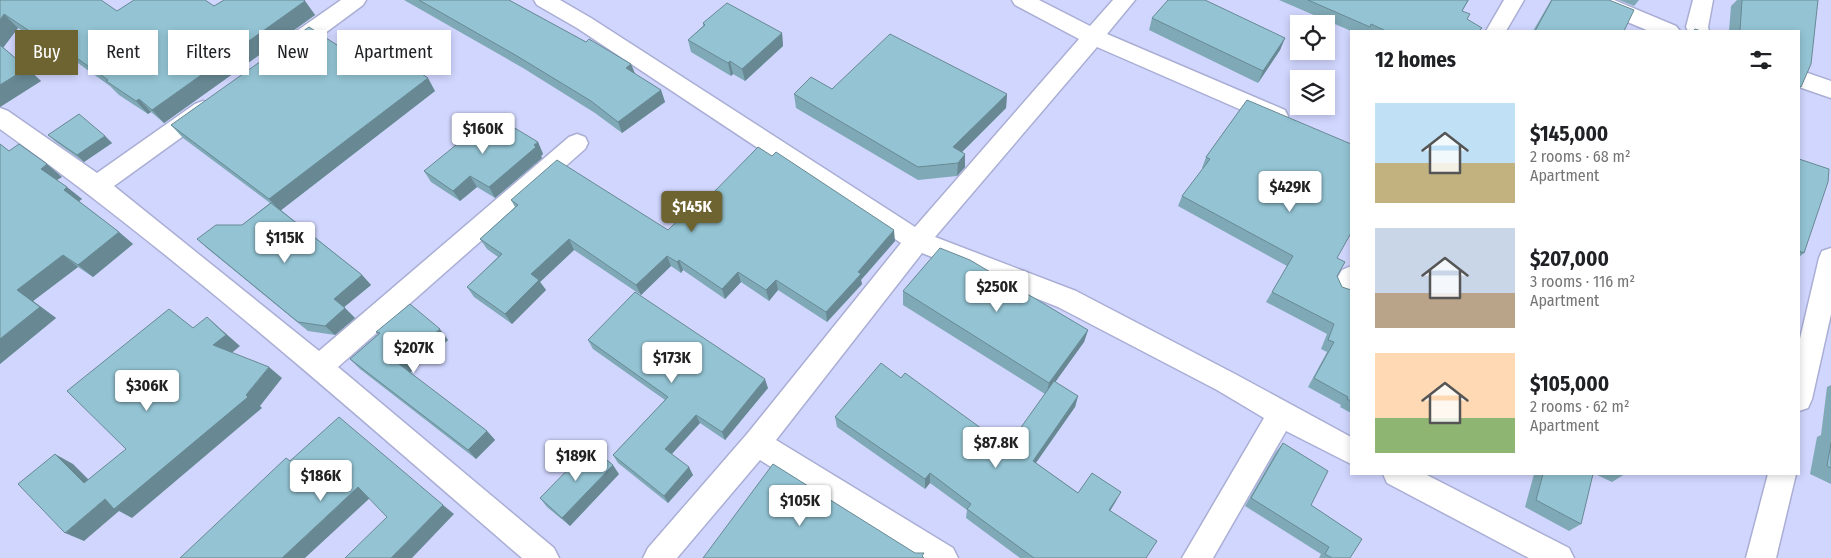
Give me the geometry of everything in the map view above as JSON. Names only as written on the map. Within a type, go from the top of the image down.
[{"type":"street","points":[[314,30],[356,0]]},
{"type":"street","points":[[544,0],[592,29],[917,241],[1067,299],[1226,382],[1280,414],[1350,450]]},
{"type":"street","points":[[1022,0],[1094,37],[1298,124]]},
{"type":"street","points":[[658,558],[757,442],[917,241],[1124,0]]},
{"type":"street","points":[[1497,30],[1514,0]]},
{"type":"street","points":[[1594,0],[1667,30]]},
{"type":"street","points":[[1698,30],[1697,27],[1703,0]]},
{"type":"street","points":[[1800,78],[1831,90]]},
{"type":"street","points":[[97,186],[218,99]]},
{"type":"street","points":[[0,117],[97,186],[319,367],[544,558]]},
{"type":"street","points":[[319,367],[577,143]]},
{"type":"street","points":[[1800,395],[1831,258]]},
{"type":"street","points":[[1197,558],[1280,414]]},
{"type":"street","points":[[757,442],[943,558]]},
{"type":"street","points":[[1399,475],[1559,558]]},
{"type":"street","points":[[1761,558],[1782,475]]},
{"type":"building","points":[[0,0],[101,0],[117,11],[134,0],[205,0],[214,6],[224,0],[305,1],[264,30],[259,30],[259,34],[249,41],[249,30],[168,30],[168,75],[201,75],[152,110],[139,99],[136,101],[106,81],[108,80],[101,75],[158,75],[158,30],[88,30],[88,66],[78,59],[78,30],[28,30],[4,14],[0,20]]},
{"type":"building","points":[[419,0],[509,0],[586,42],[589,39],[631,64],[626,68],[661,90],[618,122],[591,101]]},
{"type":"building","points":[[1168,0],[1205,0],[1285,38],[1263,71],[1152,18]]},
{"type":"building","points":[[1308,0],[1468,0],[1462,11],[1470,14],[1467,19],[1482,28],[1480,30],[1384,30],[1371,24],[1370,27]]},
{"type":"building","points":[[1552,0],[1609,0],[1634,10],[1624,30],[1536,30]]},
{"type":"building","points":[[1742,0],[1818,0],[1811,64],[1801,87],[1800,30],[1740,30]]},
{"type":"building","points":[[727,3],[782,33],[742,69],[688,40],[705,25],[703,23]]},
{"type":"building","points":[[890,34],[1007,94],[953,147],[965,154],[958,163],[918,167],[794,94],[811,77],[832,89]]},
{"type":"building","points":[[327,39],[337,45],[337,75],[423,75],[428,78],[269,199],[171,125],[241,75],[249,75],[249,70],[259,63],[259,75],[327,75]]},
{"type":"building","points":[[0,45],[15,58],[16,75],[0,85]]},
{"type":"building","points":[[1247,100],[1350,144],[1350,235],[1337,258],[1345,262],[1337,276],[1342,287],[1350,290],[1350,400],[1347,399],[1348,397],[1314,378],[1334,342],[1328,340],[1334,324],[1272,292],[1293,256],[1182,196],[1210,159],[1206,157]]},
{"type":"building","points":[[79,114],[105,136],[77,155],[48,135]]},
{"type":"building","points":[[493,115],[538,142],[534,145],[536,147],[489,187],[470,176],[453,191],[424,171]]},
{"type":"building","points":[[0,144],[9,151],[19,144],[47,164],[41,169],[67,187],[64,190],[119,232],[78,265],[63,255],[17,290],[40,307],[0,339]]},
{"type":"building","points":[[758,147],[772,156],[776,152],[894,230],[858,272],[861,274],[826,312],[776,280],[766,290],[738,272],[722,289],[679,260],[677,262],[667,256],[636,285],[569,239],[531,274],[539,280],[505,314],[467,287],[502,254],[480,239],[518,205],[511,200],[557,160],[668,230],[701,198],[710,196]]},
{"type":"building","points":[[1800,159],[1829,169],[1828,182],[1804,253],[1800,251]]},
{"type":"building","points":[[271,203],[362,275],[334,299],[345,308],[325,326],[298,322],[197,239],[216,225],[242,225]]},
{"type":"building","points":[[940,248],[970,260],[1088,330],[1049,383],[903,291]]},
{"type":"building","points":[[635,292],[765,379],[722,432],[696,415],[665,449],[689,467],[664,496],[613,455],[668,397],[588,340]]},
{"type":"building","points":[[410,304],[440,329],[399,364],[487,431],[468,450],[350,359],[380,333],[376,332]]},
{"type":"building","points":[[169,309],[193,328],[207,317],[226,335],[213,345],[269,367],[246,395],[248,397],[114,509],[105,499],[65,533],[18,484],[55,454],[84,483],[126,449],[67,391]]},
{"type":"building","points":[[881,363],[901,378],[905,373],[1007,447],[1054,381],[1078,396],[1033,461],[1078,493],[1092,473],[1121,492],[1109,510],[1157,541],[1146,558],[1034,558],[967,509],[971,504],[930,473],[925,479],[835,417]]},
{"type":"building","points":[[339,417],[443,505],[391,558],[345,558],[387,517],[358,487],[282,558],[180,558],[286,458],[290,461]]},
{"type":"building","points":[[1283,443],[1328,471],[1311,505],[1362,539],[1350,558],[1332,558],[1325,554],[1329,547],[1251,498]]},
{"type":"building","points":[[1831,443],[1831,468],[1827,466]]},
{"type":"building","points":[[590,447],[613,465],[562,518],[540,498]]},
{"type":"building","points":[[773,464],[915,553],[924,553],[922,556],[924,558],[703,558]]},
{"type":"building","points":[[1543,475],[1593,475],[1581,524],[1536,500]]}]
